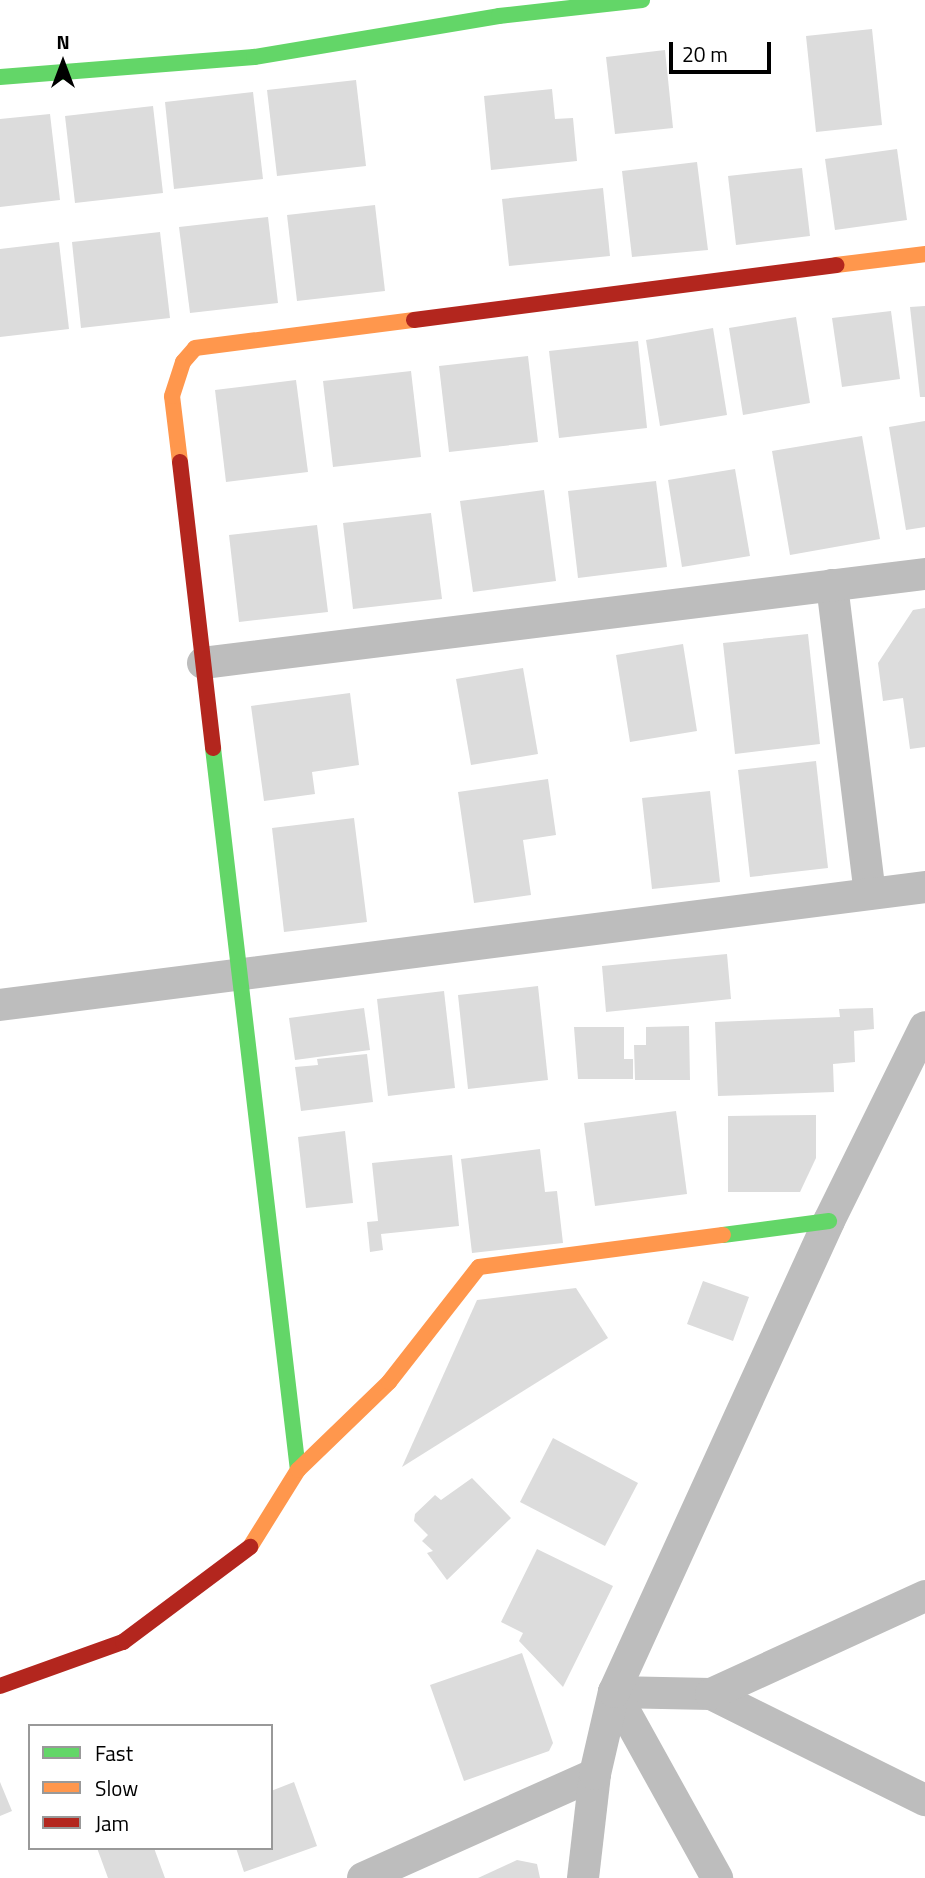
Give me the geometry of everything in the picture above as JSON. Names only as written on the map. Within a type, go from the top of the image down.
[{"type":"street","points":[[0,77],[254,57],[498,8],[642,0]]},
{"type":"street","points":[[298,1470],[172,396],[183,362],[195,348],[925,254]]},
{"type":"street","points":[[203,663],[925,574]]},
{"type":"street","points":[[832,585],[870,894]]},
{"type":"street","points":[[0,1005],[925,887]]},
{"type":"street","points":[[583,1878],[594,1774],[614,1692],[829,1221],[925,1027]]},
{"type":"street","points":[[0,1686],[123,1642],[254,1544],[298,1470],[389,1382],[479,1267],[829,1221]]},
{"type":"street","points":[[711,1694],[925,1596]]},
{"type":"street","points":[[614,1692],[711,1694],[925,1800]]},
{"type":"street","points":[[614,1692],[717,1878]]},
{"type":"street","points":[[363,1878],[594,1774]]},
{"type":"building","points":[[872,29],[882,125],[816,132],[806,36]]},
{"type":"building","points":[[665,50],[673,128],[615,134],[606,57]]},
{"type":"building","points":[[356,80],[366,166],[277,176],[267,90]]},
{"type":"building","points":[[552,89],[555,119],[573,118],[577,161],[491,170],[484,96]]},
{"type":"building","points":[[253,92],[263,179],[174,189],[165,102]]},
{"type":"building","points":[[153,106],[163,193],[75,203],[65,116]]},
{"type":"building","points":[[50,114],[60,200],[0,207],[0,119]]},
{"type":"building","points":[[897,149],[907,220],[835,230],[825,159]]},
{"type":"building","points":[[697,162],[708,250],[632,257],[622,171]]},
{"type":"building","points":[[802,168],[810,236],[736,245],[728,176]]},
{"type":"building","points":[[603,188],[610,256],[509,266],[502,199]]},
{"type":"building","points":[[375,205],[385,291],[297,301],[287,215]]},
{"type":"building","points":[[268,217],[278,303],[190,313],[179,227]]},
{"type":"building","points":[[160,232],[170,318],[81,328],[72,242]]},
{"type":"building","points":[[59,242],[69,329],[0,337],[0,249]]},
{"type":"building","points":[[925,306],[925,397],[920,397],[910,307]]},
{"type":"building","points":[[891,311],[900,379],[842,387],[832,318]]},
{"type":"building","points":[[796,317],[810,403],[743,415],[729,328]]},
{"type":"building","points":[[713,328],[727,415],[660,426],[646,340]]},
{"type":"building","points":[[638,341],[647,428],[559,438],[549,351]]},
{"type":"building","points":[[528,356],[538,442],[449,452],[439,366]]},
{"type":"building","points":[[411,371],[421,457],[333,467],[323,381]]},
{"type":"building","points":[[296,380],[308,472],[226,482],[215,390]]},
{"type":"building","points":[[925,421],[925,527],[906,530],[889,427]]},
{"type":"building","points":[[862,436],[880,539],[790,555],[772,451]]},
{"type":"building","points":[[735,469],[750,556],[682,567],[668,480]]},
{"type":"building","points":[[656,481],[667,567],[578,578],[568,491]]},
{"type":"building","points":[[544,490],[556,581],[473,592],[460,501]]},
{"type":"building","points":[[431,513],[442,599],[353,609],[343,523]]},
{"type":"building","points":[[317,525],[328,612],[239,622],[229,535]]},
{"type":"building","points":[[925,608],[925,747],[910,749],[903,698],[883,701],[878,663],[913,610]]},
{"type":"building","points":[[808,634],[820,744],[735,754],[723,643]]},
{"type":"building","points":[[683,644],[697,731],[630,742],[616,655]]},
{"type":"building","points":[[523,668],[538,754],[471,765],[456,679]]},
{"type":"building","points":[[350,693],[359,765],[312,772],[315,794],[264,801],[251,706]]},
{"type":"building","points":[[816,761],[828,868],[750,877],[738,770]]},
{"type":"building","points":[[548,779],[556,835],[523,840],[531,895],[474,903],[458,792]]},
{"type":"building","points":[[710,791],[720,882],[652,889],[642,798]]},
{"type":"building","points":[[354,818],[367,922],[284,932],[272,828]]},
{"type":"building","points":[[727,954],[731,999],[606,1012],[602,966]]},
{"type":"building","points":[[538,986],[548,1080],[468,1089],[458,995]]},
{"type":"building","points":[[444,991],[455,1088],[388,1096],[377,999]]},
{"type":"building","points":[[364,1008],[370,1050],[295,1060],[289,1018]]},
{"type":"building","points":[[873,1008],[874,1029],[854,1031],[855,1062],[833,1064],[834,1092],[718,1096],[715,1022],[840,1017],[839,1009]]},
{"type":"building","points":[[689,1026],[690,1080],[635,1080],[634,1045],[646,1045],[646,1027]]},
{"type":"building","points":[[574,1027],[624,1027],[624,1059],[633,1059],[633,1079],[578,1079]]},
{"type":"building","points":[[367,1054],[373,1102],[301,1111],[295,1067],[318,1065],[317,1059]]},
{"type":"building","points":[[676,1111],[687,1194],[595,1206],[584,1123]]},
{"type":"building","points":[[816,1115],[816,1158],[800,1192],[728,1192],[728,1116]]},
{"type":"building","points":[[345,1131],[353,1203],[306,1208],[298,1137]]},
{"type":"building","points":[[540,1149],[545,1192],[557,1191],[563,1243],[472,1253],[461,1159]]},
{"type":"building","points":[[452,1155],[459,1226],[381,1234],[383,1250],[370,1252],[367,1222],[378,1221],[372,1163]]},
{"type":"building","points":[[703,1281],[749,1297],[733,1341],[687,1324]]},
{"type":"building","points":[[576,1288],[608,1338],[402,1467],[477,1300]]},
{"type":"building","points":[[553,1438],[638,1483],[605,1546],[520,1502]]},
{"type":"building","points":[[472,1478],[511,1518],[447,1580],[427,1553],[433,1551],[422,1541],[428,1535],[414,1521],[415,1514],[435,1495],[441,1500]]},
{"type":"building","points":[[537,1549],[613,1586],[563,1687],[519,1641],[523,1633],[501,1622]]},
{"type":"building","points":[[522,1653],[553,1743],[549,1751],[464,1781],[430,1685]]},
{"type":"building","points":[[0,1782],[12,1811],[0,1816]]},
{"type":"building","points":[[294,1782],[317,1846],[244,1872],[237,1850],[273,1850],[273,1790]]},
{"type":"building","points":[[98,1850],[155,1850],[165,1878],[108,1878]]},
{"type":"building","points":[[517,1860],[537,1864],[540,1878],[478,1878]]},
{"type":"traffic: fast","points":[[0,77],[254,57],[499,16],[642,0]]},
{"type":"traffic: fast","points":[[213,748],[298,1470]]},
{"type":"traffic: fast","points":[[723,1235],[829,1221]]},
{"type":"traffic: slow","points":[[836,265],[925,254]]},
{"type":"traffic: slow","points":[[180,462],[172,396],[183,362],[195,348],[414,320]]},
{"type":"traffic: slow","points":[[250,1547],[298,1470],[389,1382],[479,1267],[723,1235]]},
{"type":"traffic: jam","points":[[414,320],[836,265]]},
{"type":"traffic: jam","points":[[180,462],[213,748]]},
{"type":"traffic: jam","points":[[0,1686],[123,1642],[250,1547]]}]
